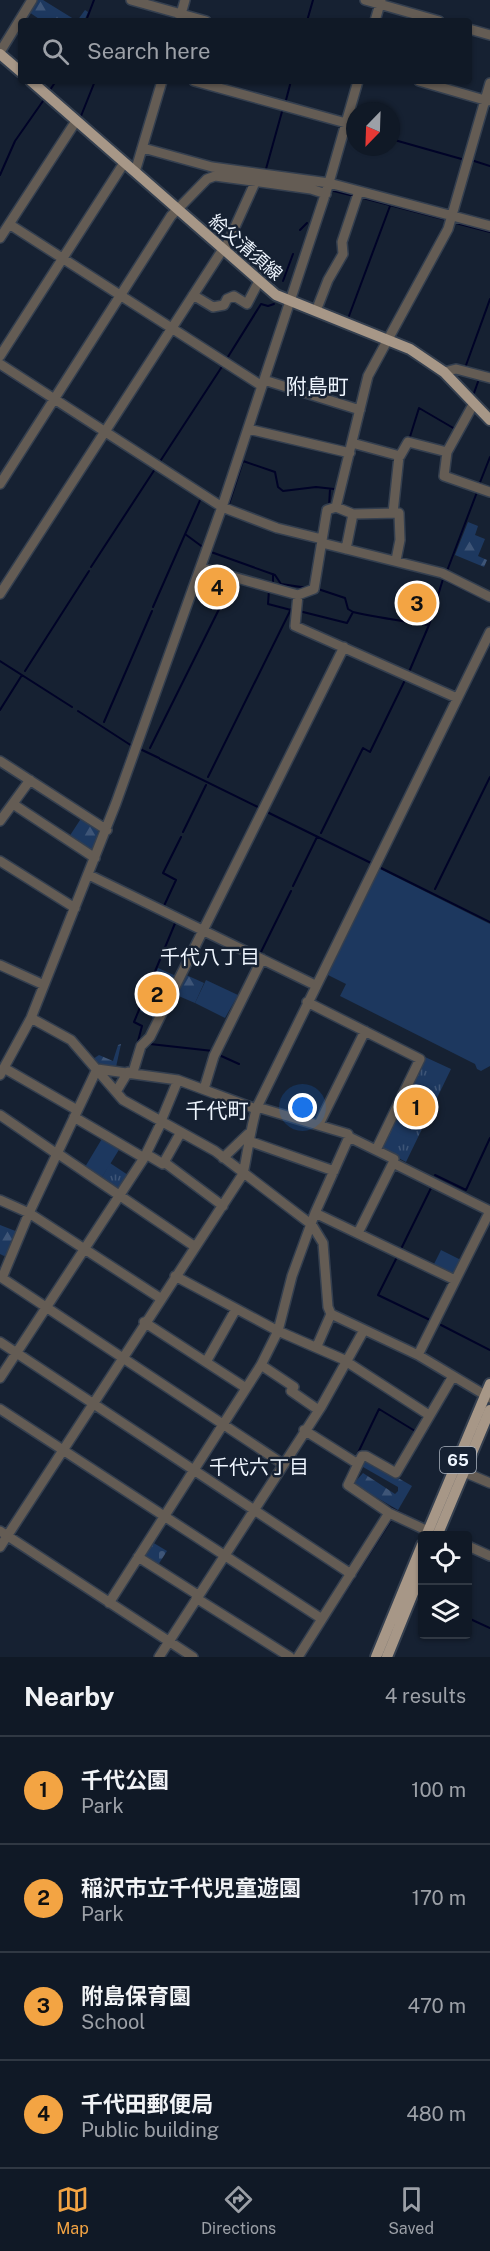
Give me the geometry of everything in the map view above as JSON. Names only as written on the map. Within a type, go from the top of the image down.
[{"type":"main road","points":[[0,53],[18,69]]},
{"type":"main road","name":"給父清須線","points":[[34,84],[259,281],[289,301],[388,338],[410,349],[444,372],[490,420]]},
{"type":"main road","name":"65","points":[[435,1531],[488,1396],[490,1384]]},
{"type":"main road","name":"65","points":[[435,1531],[490,1410]]},
{"type":"main road","points":[[375,1657],[418,1557]]},
{"type":"main road","points":[[388,1656],[418,1583]]},
{"type":"street","points":[[21,18],[32,0]]},
{"type":"street","points":[[131,0],[180,18],[185,0]]},
{"type":"street","points":[[365,0],[381,2],[430,18]]},
{"type":"street","points":[[376,18],[381,2]]},
{"type":"street","points":[[0,53],[18,23]]},
{"type":"street","points":[[472,30],[490,35]]},
{"type":"street","points":[[336,507],[368,376],[451,220],[488,101],[490,83]]},
{"type":"street","points":[[135,172],[161,84]]},
{"type":"street","points":[[205,84],[346,123],[327,188],[222,507],[107,830],[31,1018],[2,1072],[76,1113],[145,1156],[164,1162],[223,1206]]},
{"type":"street","points":[[352,102],[357,84]]},
{"type":"street","points":[[428,84],[488,101]]},
{"type":"street","points":[[0,238],[76,121]]},
{"type":"street","points":[[143,148],[212,167],[327,188],[451,220],[490,226]]},
{"type":"street","points":[[0,356],[124,163]]},
{"type":"street","points":[[0,484],[118,295],[178,210],[211,176],[257,177]]},
{"type":"street","points":[[0,594],[171,328],[224,250],[257,177]]},
{"type":"street","points":[[316,311],[328,280],[343,254],[342,242],[358,195]]},
{"type":"street","points":[[9,224],[118,295],[263,383],[360,410]]},
{"type":"street","points":[[193,295],[213,308],[224,305],[227,299],[234,296],[247,304],[259,281]]},
{"type":"street","points":[[0,364],[222,507],[277,528],[346,549],[442,573],[490,597]]},
{"type":"street","points":[[444,372],[456,369],[490,378]]},
{"type":"street","points":[[474,403],[447,452],[444,476],[490,492]]},
{"type":"street","points":[[248,429],[399,456],[404,454],[408,442],[447,452]]},
{"type":"street","points":[[393,513],[399,456]]},
{"type":"street","points":[[201,568],[298,595],[314,589],[327,510],[336,507],[353,514],[399,513],[400,540],[396,560]]},
{"type":"street","points":[[346,549],[353,514]]},
{"type":"street","points":[[298,595],[295,626],[457,698]]},
{"type":"street","points":[[0,1547],[3,1534],[63,1451],[144,1322],[243,1174],[248,1138],[256,1108],[490,632]]},
{"type":"street","points":[[116,1092],[130,1072],[141,1046],[150,1037],[344,646]]},
{"type":"street","points":[[0,761],[107,830]]},
{"type":"street","points":[[0,821],[30,780]]},
{"type":"street","points":[[13,804],[96,858]]},
{"type":"street","points":[[0,862],[75,908]]},
{"type":"street","points":[[88,875],[315,985]]},
{"type":"street","points":[[204,1089],[214,1056],[262,959]]},
{"type":"street","points":[[0,966],[44,985]]},
{"type":"street","points":[[307,1002],[420,1059],[376,1150]]},
{"type":"street","points":[[31,1018],[65,1035],[123,1100],[223,1158],[312,1225],[323,1243],[328,1307],[331,1314],[418,1355],[488,1396]]},
{"type":"street","points":[[319,1124],[365,1031]]},
{"type":"street","points":[[97,1069],[178,1080],[256,1108],[348,1134],[349,1137],[394,1159],[358,1233]]},
{"type":"street","points":[[97,1069],[29,1213],[4,1260],[1,1279],[283,1464]]},
{"type":"street","points":[[0,1378],[145,1156],[178,1080]]},
{"type":"street","points":[[0,1115],[194,1246]]},
{"type":"street","points":[[164,1162],[181,1132]]},
{"type":"street","points":[[109,1603],[261,1365],[278,1332],[292,1276],[315,1213],[349,1137]]},
{"type":"street","points":[[223,1158],[248,1138]]},
{"type":"street","points":[[248,1138],[334,1171]]},
{"type":"street","points":[[393,1163],[490,1211],[418,1355]]},
{"type":"street","points":[[0,1200],[29,1213],[160,1298]]},
{"type":"street","points":[[315,1213],[455,1280]]},
{"type":"street","points":[[175,1276],[278,1332],[317,1346],[347,1361],[429,1415]]},
{"type":"street","points":[[206,1362],[236,1309]]},
{"type":"street","points":[[317,1346],[331,1314]]},
{"type":"street","points":[[144,1322],[246,1388]]},
{"type":"street","points":[[159,1657],[283,1464],[364,1330]]},
{"type":"street","points":[[0,1342],[92,1405],[351,1574]]},
{"type":"street","points":[[261,1365],[294,1387],[291,1392],[317,1409]]},
{"type":"street","points":[[428,1531],[389,1513],[348,1485],[362,1456],[396,1473],[453,1377]]},
{"type":"street","points":[[0,1409],[322,1619]]},
{"type":"street","points":[[304,1430],[358,1464]]},
{"type":"street","points":[[464,1472],[490,1483]]},
{"type":"street","points":[[298,1657],[389,1513]]},
{"type":"street","points":[[3,1534],[193,1657]]},
{"type":"street","points":[[472,1548],[490,1556]]},
{"type":"street","points":[[138,1557],[290,1657]]},
{"type":"green space","points":[[37,0],[43,0],[72,18],[38,18],[29,12]]},
{"type":"green space","points":[[85,10],[88,12],[85,18],[79,18]]},
{"type":"green space","points":[[468,522],[478,526],[475,535],[485,539],[478,556],[487,560],[484,567],[455,555]]},
{"type":"green space","points":[[82,817],[99,828],[94,849],[91,852],[69,837]]},
{"type":"green space","points":[[378,868],[490,924],[490,1066],[481,1071],[475,1064],[340,996],[346,984],[326,974]]},
{"type":"green space","points":[[158,968],[176,976],[155,1019],[140,1011]]},
{"type":"green space","points":[[184,974],[204,983],[195,1003],[174,994]]},
{"type":"green space","points":[[206,980],[238,995],[225,1018],[195,1003]]},
{"type":"green space","points":[[121,1044],[116,1067],[102,1065],[93,1059],[99,1055],[113,1061],[118,1045]]},
{"type":"green space","points":[[425,1057],[451,1069],[406,1162],[383,1150],[382,1146]]},
{"type":"green space","points":[[103,1137],[120,1148],[101,1179],[85,1167]]},
{"type":"green space","points":[[110,1163],[128,1175],[121,1187],[115,1188],[101,1179]]},
{"type":"green space","points":[[0,1225],[18,1232],[8,1255],[4,1256],[0,1254]]},
{"type":"green space","points":[[441,1250],[461,1260],[455,1272],[450,1274],[433,1266]]},
{"type":"green space","points":[[367,1460],[412,1486],[398,1510],[357,1486],[355,1482],[363,1473],[395,1494],[398,1491],[398,1487],[363,1467],[363,1461]]},
{"type":"green space","points":[[152,1542],[167,1551],[158,1565],[146,1558],[145,1553]]},
{"type":"waterway","points":[[87,18],[94,0]]},
{"type":"waterway","points":[[308,18],[313,0]]},
{"type":"waterway","points":[[50,90],[54,84]]},
{"type":"waterway","points":[[81,116],[94,84]]},
{"type":"waterway","points":[[285,104],[290,84]]},
{"type":"waterway","points":[[0,175],[15,141],[43,101]]},
{"type":"waterway","points":[[266,169],[283,108]]},
{"type":"waterway","points":[[400,142],[465,160]]},
{"type":"waterway","points":[[471,160],[490,166]]},
{"type":"waterway","points":[[185,195],[205,175],[215,172]]},
{"type":"waterway","points":[[330,190],[354,196]]},
{"type":"waterway","points":[[359,197],[447,220]]},
{"type":"waterway","points":[[349,316],[390,206]]},
{"type":"waterway","points":[[452,222],[490,232]]},
{"type":"waterway","points":[[300,230],[307,223]]},
{"type":"waterway","points":[[283,281],[293,254]]},
{"type":"waterway","points":[[465,368],[490,299]]},
{"type":"waterway","points":[[226,360],[261,304],[268,306],[274,304]]},
{"type":"waterway","points":[[159,463],[223,365]]},
{"type":"waterway","points":[[0,370],[45,399]]},
{"type":"waterway","points":[[474,393],[479,379]]},
{"type":"waterway","points":[[409,440],[419,408],[455,429]]},
{"type":"waterway","points":[[479,485],[490,457]]},
{"type":"waterway","points":[[229,504],[243,461],[275,472],[278,487],[283,491],[316,487],[334,489]]},
{"type":"waterway","points":[[91,567],[155,469]]},
{"type":"waterway","points":[[329,507],[330,489]]},
{"type":"waterway","points":[[447,571],[477,492]]},
{"type":"waterway","points":[[153,607],[201,498]]},
{"type":"waterway","points":[[185,534],[204,548]]},
{"type":"waterway","points":[[216,536],[211,552],[275,575],[281,584],[308,588]]},
{"type":"waterway","points":[[25,671],[89,571]]},
{"type":"waterway","points":[[273,574],[273,584]]},
{"type":"waterway","points":[[318,589],[345,598],[348,609],[353,612],[429,625],[443,579],[490,602]]},
{"type":"waterway","points":[[150,748],[233,581]]},
{"type":"waterway","points":[[269,590],[268,604],[291,610]]},
{"type":"waterway","points":[[208,777],[291,609]]},
{"type":"waterway","points":[[104,722],[152,611]]},
{"type":"waterway","points":[[299,611],[347,623],[353,612]]},
{"type":"waterway","points":[[409,672],[429,625]]},
{"type":"waterway","points":[[0,661],[72,707]]},
{"type":"waterway","points":[[0,710],[22,675]]},
{"type":"waterway","points":[[321,833],[363,748],[370,752],[405,680]]},
{"type":"waterway","points":[[78,711],[132,746]]},
{"type":"waterway","points":[[129,753],[132,745]]},
{"type":"waterway","points":[[140,749],[159,758]]},
{"type":"waterway","points":[[123,770],[128,755]]},
{"type":"waterway","points":[[160,759],[260,808]]},
{"type":"waterway","points":[[435,889],[490,777]]},
{"type":"waterway","points":[[183,832],[206,785]]},
{"type":"waterway","points":[[265,811],[371,863]]},
{"type":"waterway","points":[[163,908],[176,880],[163,873],[181,837]]},
{"type":"waterway","points":[[293,886],[317,837]]},
{"type":"waterway","points":[[379,867],[490,922]]},
{"type":"waterway","points":[[260,954],[291,891]]},
{"type":"waterway","points":[[137,1045],[142,1026],[134,1022],[176,921]]},
{"type":"waterway","points":[[150,1044],[213,1051]]},
{"type":"waterway","points":[[219,1055],[239,1064]]},
{"type":"waterway","points":[[92,1091],[97,1079]]},
{"type":"waterway","points":[[435,1175],[466,1190],[490,1138]]},
{"type":"waterway","points":[[401,1249],[431,1188]]},
{"type":"waterway","points":[[398,1255],[378,1295],[430,1320]]},
{"type":"waterway","points":[[441,1325],[490,1350]]},
{"type":"waterway","points":[[356,1457],[379,1409],[415,1431],[417,1429]]},
{"type":"waterway","points":[[29,1433],[54,1450]]},
{"type":"waterway","points":[[387,1506],[418,1522]]},
{"type":"waterway","points":[[343,1595],[391,1520]]},
{"type":"waterway","points":[[472,1620],[490,1628]]},
{"type":"place","name":"千代田郵便局","points":[[217,587]]},
{"type":"place","name":"附島保育園","points":[[417,603]]},
{"type":"place","name":"稲沢市立千代児童遊園","points":[[157,994]]},
{"type":"place","name":"千代公園","points":[[416,1107]]},
{"type":"district","name":"附島町","points":[[317,386]]},
{"type":"district","name":"千代八丁目","points":[[210,957]]},
{"type":"district","name":"千代町","points":[[217,1110]]},
{"type":"district","name":"千代六丁目","points":[[259,1467]]}]
